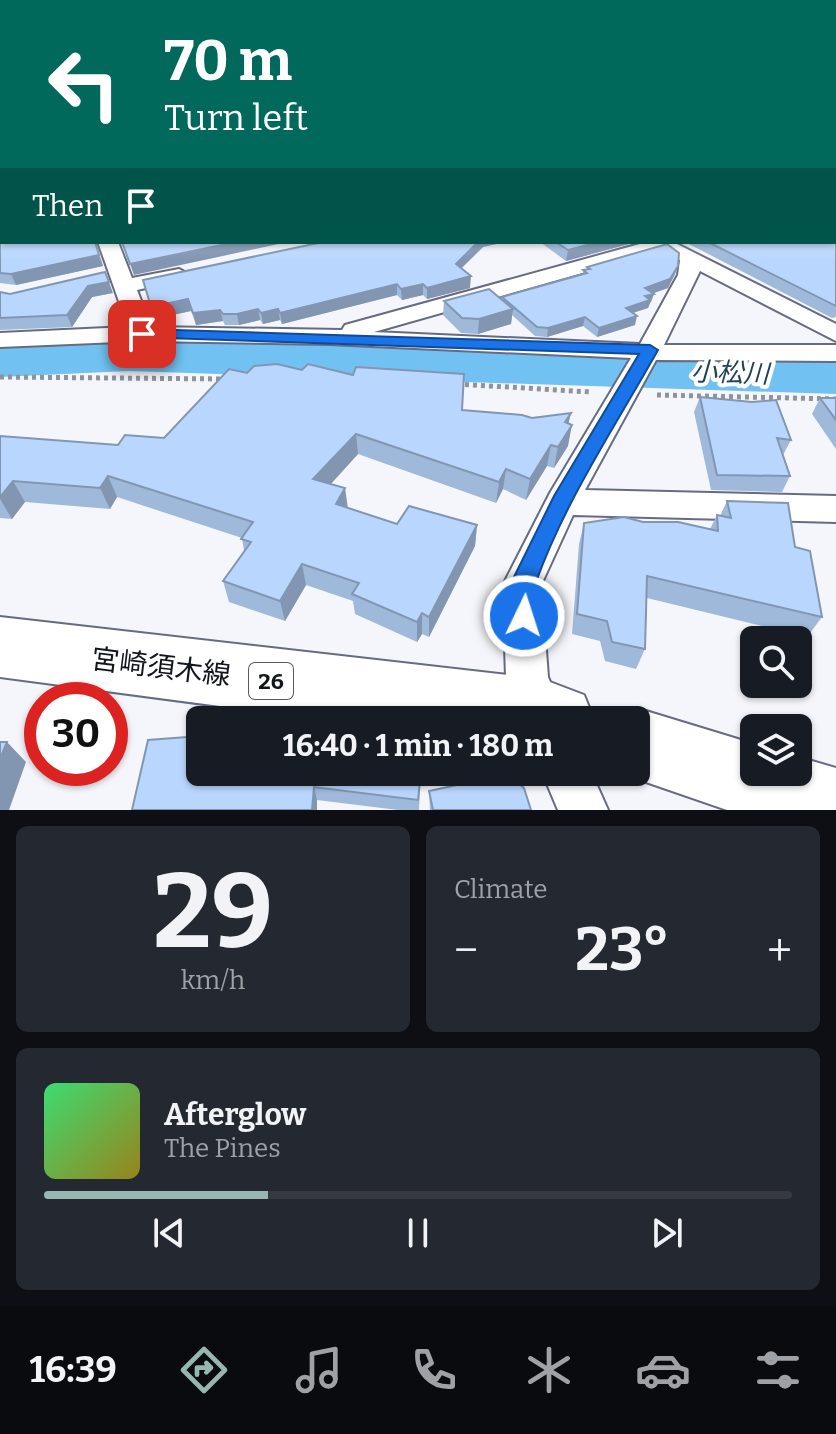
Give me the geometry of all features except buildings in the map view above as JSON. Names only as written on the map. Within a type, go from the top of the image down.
[{"type":"main road","name":"宮崎須木線","points":[[0,647],[384,706]]},
{"type":"main road","points":[[650,748],[836,807]]},
{"type":"street","points":[[108,244],[116,278],[142,334]]},
{"type":"street","points":[[329,337],[661,244]]},
{"type":"street","points":[[667,244],[836,334]]},
{"type":"street","points":[[541,706],[527,677],[522,585],[562,502],[689,275],[690,258]]},
{"type":"street","points":[[116,278],[198,270]]},
{"type":"street","points":[[0,340],[142,334],[329,337],[648,353],[836,353]]},
{"type":"street","points":[[562,502],[836,509]]},
{"type":"street","points":[[574,786],[583,810]]},
{"type":"path","points":[[0,377],[238,379]]},
{"type":"path","points":[[453,384],[836,399]]},
{"type":"waterway","name":"小松川","points":[[0,359],[129,354],[836,376]]},
{"type":"route","points":[[142,334],[329,337],[650,350],[562,502],[522,585],[524,616]]}]
